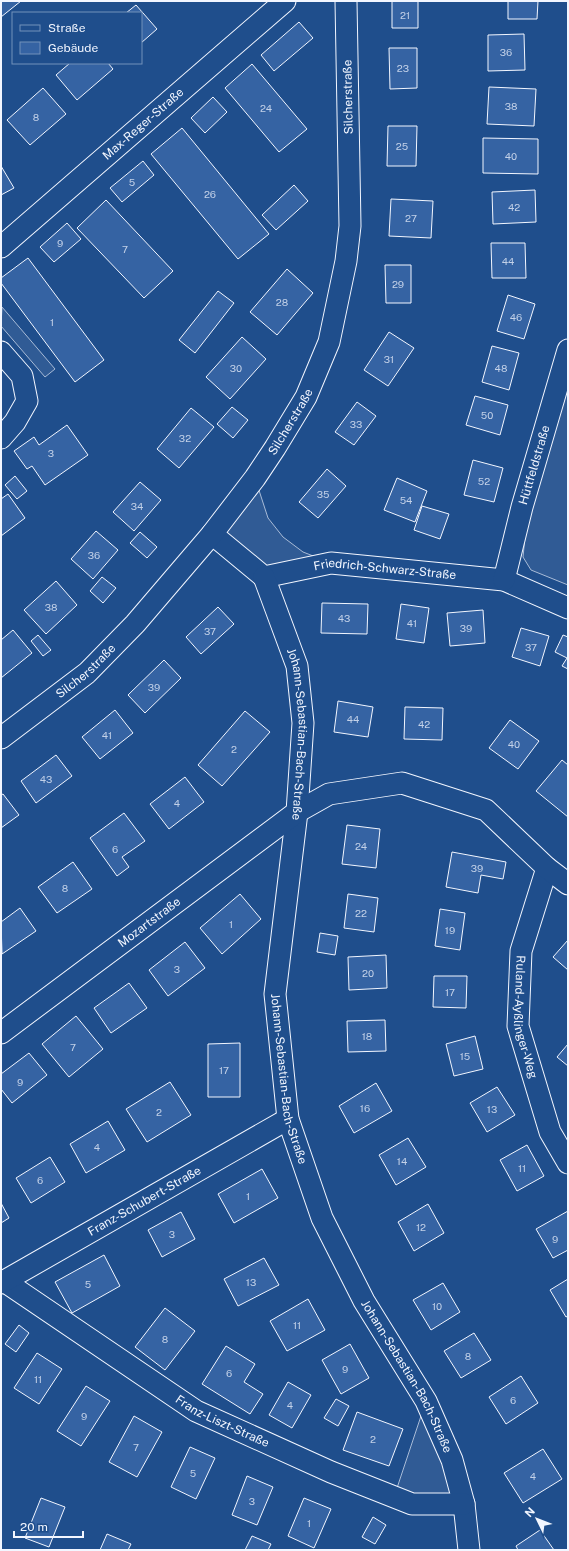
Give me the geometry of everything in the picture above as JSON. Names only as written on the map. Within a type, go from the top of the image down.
[{"type":"street","name":"Max-Reger-Straße","points":[[1,247],[285,1]]},
{"type":"street","name":"Silcherstraße","points":[[1,738],[87,673],[135,624],[212,534],[255,478],[306,397],[330,342],[346,260],[350,226],[346,1]]},
{"type":"street","name":"Hüttfeldstraße","points":[[504,580],[522,507],[568,350]]},
{"type":"street","points":[[1,352],[22,376],[27,401],[15,422],[1,438]]},
{"type":"street","points":[[212,534],[264,577]]},
{"type":"street","name":"Friedrich-Schwarz-Straße","points":[[264,577],[331,563],[504,580],[568,608]]},
{"type":"street","name":"Johann-Sebastian-Bach-Straße","points":[[264,577],[297,666],[303,723],[297,812],[275,994],[288,1119],[322,1218],[364,1301],[426,1401],[452,1460],[464,1504],[468,1550]]},
{"type":"street","name":"Mozartstraße","points":[[1,1033],[297,812],[329,794],[402,783],[486,810],[548,868],[568,884]]},
{"type":"street","name":"Ruland-Ayßlinger-Weg","points":[[548,868],[521,951],[518,1026],[550,1132],[568,1163]]},
{"type":"street","name":"Franz-Schubert-Straße","points":[[3,1282],[288,1119]]},
{"type":"street","name":"Franz-Liszt-Straße","points":[[3,1282],[196,1410],[330,1472],[412,1504],[464,1504]]},
{"type":"shaded area","points":[[2,307],[55,369],[45,377],[1,326]]},
{"type":"shaded area","points":[[568,365],[568,585],[531,570],[523,557],[526,527]]},
{"type":"shaded area","points":[[255,478],[268,518],[283,537],[303,552],[331,563],[265,572],[219,535]]},
{"type":"shaded area","points":[[426,1401],[464,1504],[394,1497]]},
{"type":"building","points":[[1,1],[21,1],[1,17]]},
{"type":"building","points":[[392,1],[418,1],[418,28],[392,28]]},
{"type":"building","points":[[508,1],[538,1],[537,19],[508,19]]},
{"type":"building","points":[[136,5],[157,29],[142,42],[142,12],[127,12]]},
{"type":"building","points":[[299,22],[313,38],[274,71],[261,55]]},
{"type":"building","points":[[524,34],[525,70],[488,71],[488,35]]},
{"type":"building","points":[[389,48],[417,48],[417,88],[390,89]]},
{"type":"building","points":[[69,64],[109,64],[113,69],[77,100],[56,75]]},
{"type":"building","points":[[252,64],[307,129],[279,152],[225,88]]},
{"type":"building","points":[[489,87],[536,89],[534,126],[487,124]]},
{"type":"building","points":[[43,88],[66,114],[30,145],[7,120]]},
{"type":"building","points":[[213,97],[227,112],[205,133],[191,118]]},
{"type":"building","points":[[388,126],[417,126],[416,166],[387,166]]},
{"type":"building","points":[[182,128],[269,234],[238,259],[151,154]]},
{"type":"building","points":[[483,138],[538,139],[538,174],[483,173]]},
{"type":"building","points":[[143,161],[154,175],[122,202],[110,188]]},
{"type":"building","points":[[1,166],[14,188],[1,195]]},
{"type":"building","points":[[294,185],[308,201],[276,230],[262,215]]},
{"type":"building","points":[[535,190],[536,222],[493,224],[492,192]]},
{"type":"building","points":[[391,199],[433,201],[431,238],[389,236]]},
{"type":"building","points":[[106,200],[173,271],[144,298],[77,228]]},
{"type":"building","points":[[67,223],[81,239],[54,262],[40,247]]},
{"type":"building","points":[[491,243],[525,243],[526,278],[492,278]]},
{"type":"building","points":[[28,258],[104,360],[75,382],[1,283],[1,278]]},
{"type":"building","points":[[385,265],[411,265],[411,303],[386,303]]},
{"type":"building","points":[[287,269],[313,293],[277,335],[250,312]]},
{"type":"building","points":[[218,291],[234,303],[195,353],[179,340]]},
{"type":"building","points":[[508,295],[535,304],[524,339],[497,331]]},
{"type":"building","points":[[389,332],[414,348],[388,386],[364,370]]},
{"type":"building","points":[[242,337],[266,359],[230,399],[206,377]]},
{"type":"building","points":[[492,346],[519,353],[509,390],[482,382]]},
{"type":"building","points":[[475,396],[508,405],[500,435],[466,425]]},
{"type":"building","points":[[357,402],[376,416],[354,445],[335,432]]},
{"type":"building","points":[[232,407],[248,420],[233,438],[217,424]]},
{"type":"building","points":[[191,408],[214,427],[179,468],[157,449]]},
{"type":"building","points":[[67,425],[88,455],[45,485],[32,466],[27,469],[14,451],[34,437],[39,445]]},
{"type":"building","points":[[473,460],[503,468],[494,502],[464,495]]},
{"type":"building","points":[[327,469],[346,486],[318,518],[299,502]]},
{"type":"building","points":[[15,476],[27,491],[17,499],[5,485]]},
{"type":"building","points":[[397,478],[427,491],[415,522],[384,510]]},
{"type":"building","points":[[140,482],[161,500],[134,531],[113,512]]},
{"type":"building","points":[[8,494],[25,518],[1,536],[1,499]]},
{"type":"building","points":[[422,506],[449,514],[440,539],[414,530]]},
{"type":"building","points":[[96,531],[118,550],[93,579],[71,559]]},
{"type":"building","points":[[140,532],[157,547],[147,558],[130,543]]},
{"type":"building","points":[[102,577],[116,588],[103,603],[90,591]]},
{"type":"building","points":[[56,581],[77,605],[46,634],[24,610]]},
{"type":"building","points":[[322,603],[368,604],[367,634],[321,633]]},
{"type":"building","points":[[401,604],[429,608],[424,643],[396,639]]},
{"type":"building","points":[[218,607],[234,624],[201,654],[186,637]]},
{"type":"building","points":[[483,610],[485,643],[450,646],[447,613]]},
{"type":"building","points":[[521,628],[549,636],[540,666],[512,657]]},
{"type":"building","points":[[13,630],[32,653],[1,678],[1,640]]},
{"type":"building","points":[[38,635],[51,650],[43,656],[31,641]]},
{"type":"building","points":[[563,635],[568,637],[568,669],[562,666],[567,658],[555,652]]},
{"type":"building","points":[[164,660],[181,678],[145,713],[128,695]]},
{"type":"building","points":[[338,701],[373,707],[368,737],[334,732]]},
{"type":"building","points":[[405,707],[443,708],[442,740],[404,739]]},
{"type":"building","points":[[115,710],[133,733],[100,759],[82,737]]},
{"type":"building","points":[[245,711],[270,732],[222,786],[198,765]]},
{"type":"building","points":[[510,720],[539,741],[518,769],[489,748]]},
{"type":"building","points":[[56,755],[72,776],[36,803],[21,781]]},
{"type":"building","points":[[562,760],[568,765],[568,817],[536,791]]},
{"type":"building","points":[[185,777],[204,802],[169,829],[150,804]]},
{"type":"building","points":[[3,794],[19,815],[1,828],[1,795]]},
{"type":"building","points":[[124,813],[145,841],[122,857],[129,867],[117,876],[90,838]]},
{"type":"building","points":[[347,825],[380,829],[376,868],[342,864]]},
{"type":"building","points":[[452,852],[506,862],[503,879],[481,875],[478,893],[446,887]]},
{"type":"building","points":[[73,862],[92,889],[57,913],[38,887]]},
{"type":"building","points":[[240,894],[261,919],[222,954],[200,928]]},
{"type":"building","points":[[348,894],[378,898],[374,932],[344,928]]},
{"type":"building","points":[[20,908],[36,931],[2,954],[1,922]]},
{"type":"building","points":[[440,909],[465,913],[460,950],[435,946]]},
{"type":"building","points":[[320,933],[338,936],[335,955],[317,952]]},
{"type":"building","points":[[568,940],[568,970],[553,957]]},
{"type":"building","points":[[185,942],[205,968],[168,996],[149,970]]},
{"type":"building","points":[[386,955],[387,988],[349,990],[348,957]]},
{"type":"building","points":[[434,976],[467,976],[466,1008],[433,1007]]},
{"type":"building","points":[[129,983],[147,1008],[111,1033],[94,1008]]},
{"type":"building","points":[[76,1016],[103,1049],[69,1077],[42,1044]]},
{"type":"building","points":[[385,1020],[386,1051],[348,1052],[347,1021]]},
{"type":"building","points":[[475,1036],[483,1069],[454,1076],[446,1044]]},
{"type":"building","points":[[240,1043],[240,1097],[208,1097],[208,1044]]},
{"type":"building","points":[[568,1044],[568,1066],[557,1057]]},
{"type":"building","points":[[29,1053],[47,1075],[12,1103],[1,1089],[1,1074]]},
{"type":"building","points":[[170,1082],[191,1115],[147,1142],[126,1109]]},
{"type":"building","points":[[376,1083],[392,1111],[354,1133],[339,1106]]},
{"type":"building","points":[[497,1087],[515,1115],[487,1132],[470,1103]]},
{"type":"building","points":[[108,1121],[125,1150],[86,1173],[70,1144]]},
{"type":"building","points":[[408,1138],[426,1167],[396,1185],[379,1155]]},
{"type":"building","points":[[527,1145],[544,1176],[517,1191],[500,1160]]},
{"type":"building","points":[[50,1157],[65,1182],[31,1203],[16,1178]]},
{"type":"building","points":[[262,1169],[278,1198],[234,1223],[218,1194]]},
{"type":"building","points":[[1,1203],[9,1218],[1,1223]]},
{"type":"building","points":[[428,1204],[444,1233],[414,1251],[398,1222]]},
{"type":"building","points":[[568,1211],[568,1250],[553,1258],[536,1229]]},
{"type":"building","points":[[181,1212],[195,1239],[162,1257],[148,1230]]},
{"type":"building","points":[[104,1255],[120,1286],[72,1313],[55,1282]]},
{"type":"building","points":[[264,1258],[279,1285],[238,1306],[224,1279]]},
{"type":"building","points":[[568,1279],[568,1316],[566,1317],[550,1290]]},
{"type":"building","points":[[443,1283],[460,1312],[431,1330],[413,1300]]},
{"type":"building","points":[[308,1299],[325,1330],[287,1351],[270,1321]]},
{"type":"building","points":[[165,1308],[195,1331],[165,1370],[135,1347]]},
{"type":"building","points":[[19,1325],[29,1333],[16,1352],[5,1344]]},
{"type":"building","points":[[474,1333],[491,1360],[461,1378],[444,1351]]},
{"type":"building","points":[[350,1344],[369,1378],[341,1394],[322,1360]]},
{"type":"building","points":[[226,1346],[255,1364],[244,1382],[263,1394],[250,1414],[202,1384]]},
{"type":"building","points":[[37,1353],[62,1369],[39,1404],[14,1388]]},
{"type":"building","points":[[521,1376],[538,1403],[506,1424],[489,1397]]},
{"type":"building","points":[[288,1382],[311,1395],[292,1428],[269,1415]]},
{"type":"building","points":[[86,1386],[110,1401],[81,1446],[57,1431]]},
{"type":"building","points":[[336,1399],[349,1406],[338,1426],[324,1418]]},
{"type":"building","points":[[357,1412],[403,1429],[389,1466],[343,1450]]},
{"type":"building","points":[[134,1416],[162,1432],[137,1477],[109,1462]]},
{"type":"building","points":[[190,1447],[215,1458],[196,1499],[171,1487]]},
{"type":"building","points":[[543,1449],[562,1479],[523,1503],[504,1473]]},
{"type":"building","points":[[247,1476],[273,1487],[257,1525],[232,1515]]},
{"type":"building","points":[[41,1498],[65,1507],[49,1547],[25,1538]]},
{"type":"building","points":[[304,1498],[331,1509],[314,1548],[288,1536]]},
{"type":"building","points":[[373,1517],[386,1525],[375,1544],[362,1537]]},
{"type":"building","points":[[540,1530],[554,1550],[518,1550],[516,1546]]},
{"type":"building","points":[[107,1534],[131,1544],[128,1550],[100,1550]]},
{"type":"building","points":[[252,1536],[271,1544],[268,1550],[245,1550]]}]
